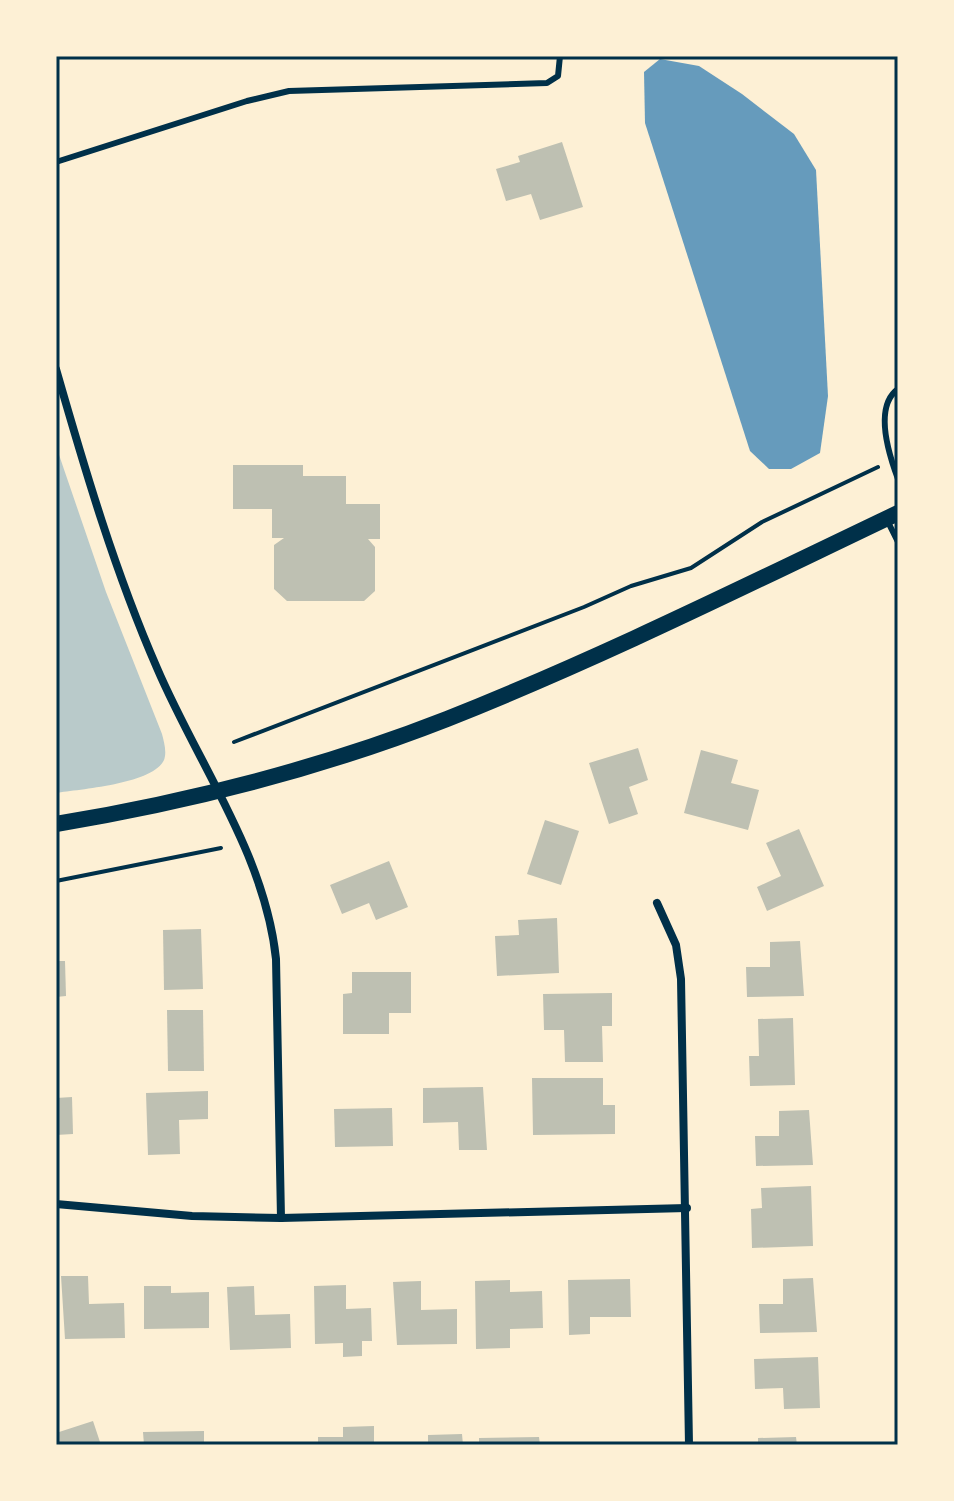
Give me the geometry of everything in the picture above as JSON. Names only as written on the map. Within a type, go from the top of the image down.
[{"type":"main road","points":[[56,824],[145,809],[217,790],[337,756],[444,720],[597,656],[892,516]]},
{"type":"street","points":[[56,369],[127,591],[157,670],[217,790],[258,883],[273,930],[281,1218]]},
{"type":"street","points":[[657,903],[676,945],[681,979],[689,1445]]},
{"type":"street","points":[[56,1204],[192,1216],[281,1218],[687,1208]]},
{"type":"lane","points":[[56,162],[289,91],[547,83],[558,76],[560,56]]},
{"type":"lane","points":[[898,389],[887,405],[885,422],[898,479]]},
{"type":"lane","points":[[892,516],[898,542]]},
{"type":"path","points":[[234,742],[631,586],[691,568],[762,522],[892,460]]},
{"type":"path","points":[[56,881],[221,848]]},
{"type":"shaded area","points":[[56,446],[106,592],[162,734],[165,754],[157,768],[146,775],[56,793]]},
{"type":"water","points":[[660,59],[699,66],[742,94],[794,134],[816,170],[828,396],[820,453],[791,469],[769,469],[750,451],[645,123],[644,72]]},
{"type":"building","points":[[562,142],[583,207],[540,220],[531,194],[506,201],[496,169],[520,162],[518,156]]},
{"type":"building","points":[[233,465],[303,465],[303,476],[346,476],[346,504],[380,504],[380,539],[368,539],[375,547],[375,591],[364,601],[287,601],[274,589],[274,545],[284,538],[272,538],[272,509],[233,509]]},
{"type":"building","points":[[638,748],[648,780],[629,787],[638,814],[609,824],[589,763]]},
{"type":"building","points":[[701,750],[738,760],[731,783],[759,790],[748,830],[684,813]]},
{"type":"building","points":[[545,820],[579,831],[561,885],[527,874]]},
{"type":"building","points":[[799,829],[824,886],[767,911],[757,887],[781,876],[766,843]]},
{"type":"building","points":[[389,861],[408,907],[376,920],[369,903],[342,914],[330,885]]},
{"type":"building","points":[[557,918],[559,973],[497,976],[495,936],[519,935],[518,920]]},
{"type":"building","points":[[201,929],[203,989],[164,990],[163,930]]},
{"type":"building","points":[[800,941],[804,996],[747,997],[746,967],[770,967],[770,942]]},
{"type":"building","points":[[56,961],[65,961],[66,996],[56,997]]},
{"type":"building","points":[[352,972],[411,972],[411,1013],[389,1013],[389,1034],[343,1034],[343,994],[352,993]]},
{"type":"building","points":[[612,993],[612,1026],[602,1026],[603,1062],[565,1062],[564,1030],[544,1030],[543,994]]},
{"type":"building","points":[[167,1010],[203,1010],[204,1071],[168,1071]]},
{"type":"building","points":[[793,1018],[795,1085],[750,1086],[749,1056],[759,1056],[758,1019]]},
{"type":"building","points":[[532,1078],[603,1078],[603,1105],[615,1105],[615,1134],[533,1135]]},
{"type":"building","points":[[483,1087],[487,1150],[459,1150],[458,1122],[423,1123],[423,1088]]},
{"type":"building","points":[[208,1091],[208,1119],[179,1120],[180,1154],[148,1155],[146,1093]]},
{"type":"building","points":[[72,1097],[73,1134],[56,1135],[56,1098]]},
{"type":"building","points":[[392,1108],[393,1146],[335,1147],[334,1109]]},
{"type":"building","points":[[809,1110],[813,1165],[756,1166],[755,1136],[779,1136],[779,1111]]},
{"type":"building","points":[[811,1186],[813,1246],[752,1248],[751,1209],[762,1208],[761,1188]]},
{"type":"building","points":[[61,1276],[88,1276],[89,1304],[124,1303],[125,1338],[65,1339]]},
{"type":"building","points":[[813,1278],[817,1332],[760,1333],[759,1304],[783,1304],[783,1279]]},
{"type":"building","points":[[630,1279],[631,1317],[590,1317],[590,1334],[569,1335],[568,1280]]},
{"type":"building","points":[[510,1280],[510,1292],[542,1291],[543,1328],[510,1329],[510,1348],[476,1349],[475,1281]]},
{"type":"building","points":[[421,1281],[421,1310],[457,1309],[457,1344],[397,1345],[393,1282]]},
{"type":"building","points":[[346,1285],[346,1309],[371,1308],[372,1341],[362,1341],[362,1356],[343,1357],[343,1343],[315,1344],[314,1286]]},
{"type":"building","points":[[144,1286],[171,1286],[171,1293],[209,1292],[209,1328],[144,1329]]},
{"type":"building","points":[[254,1286],[255,1315],[290,1314],[291,1348],[230,1350],[227,1287]]},
{"type":"building","points":[[818,1357],[820,1408],[784,1409],[783,1388],[755,1389],[754,1359]]},
{"type":"building","points":[[93,1421],[101,1445],[56,1445],[56,1433]]},
{"type":"building","points":[[374,1426],[374,1445],[318,1445],[318,1437],[343,1437],[343,1427]]},
{"type":"building","points":[[204,1431],[204,1445],[144,1445],[143,1432]]},
{"type":"building","points":[[462,1434],[463,1445],[428,1445],[428,1435]]},
{"type":"building","points":[[539,1437],[540,1445],[479,1445],[479,1438]]},
{"type":"building","points":[[796,1437],[797,1445],[758,1445],[758,1438]]}]
